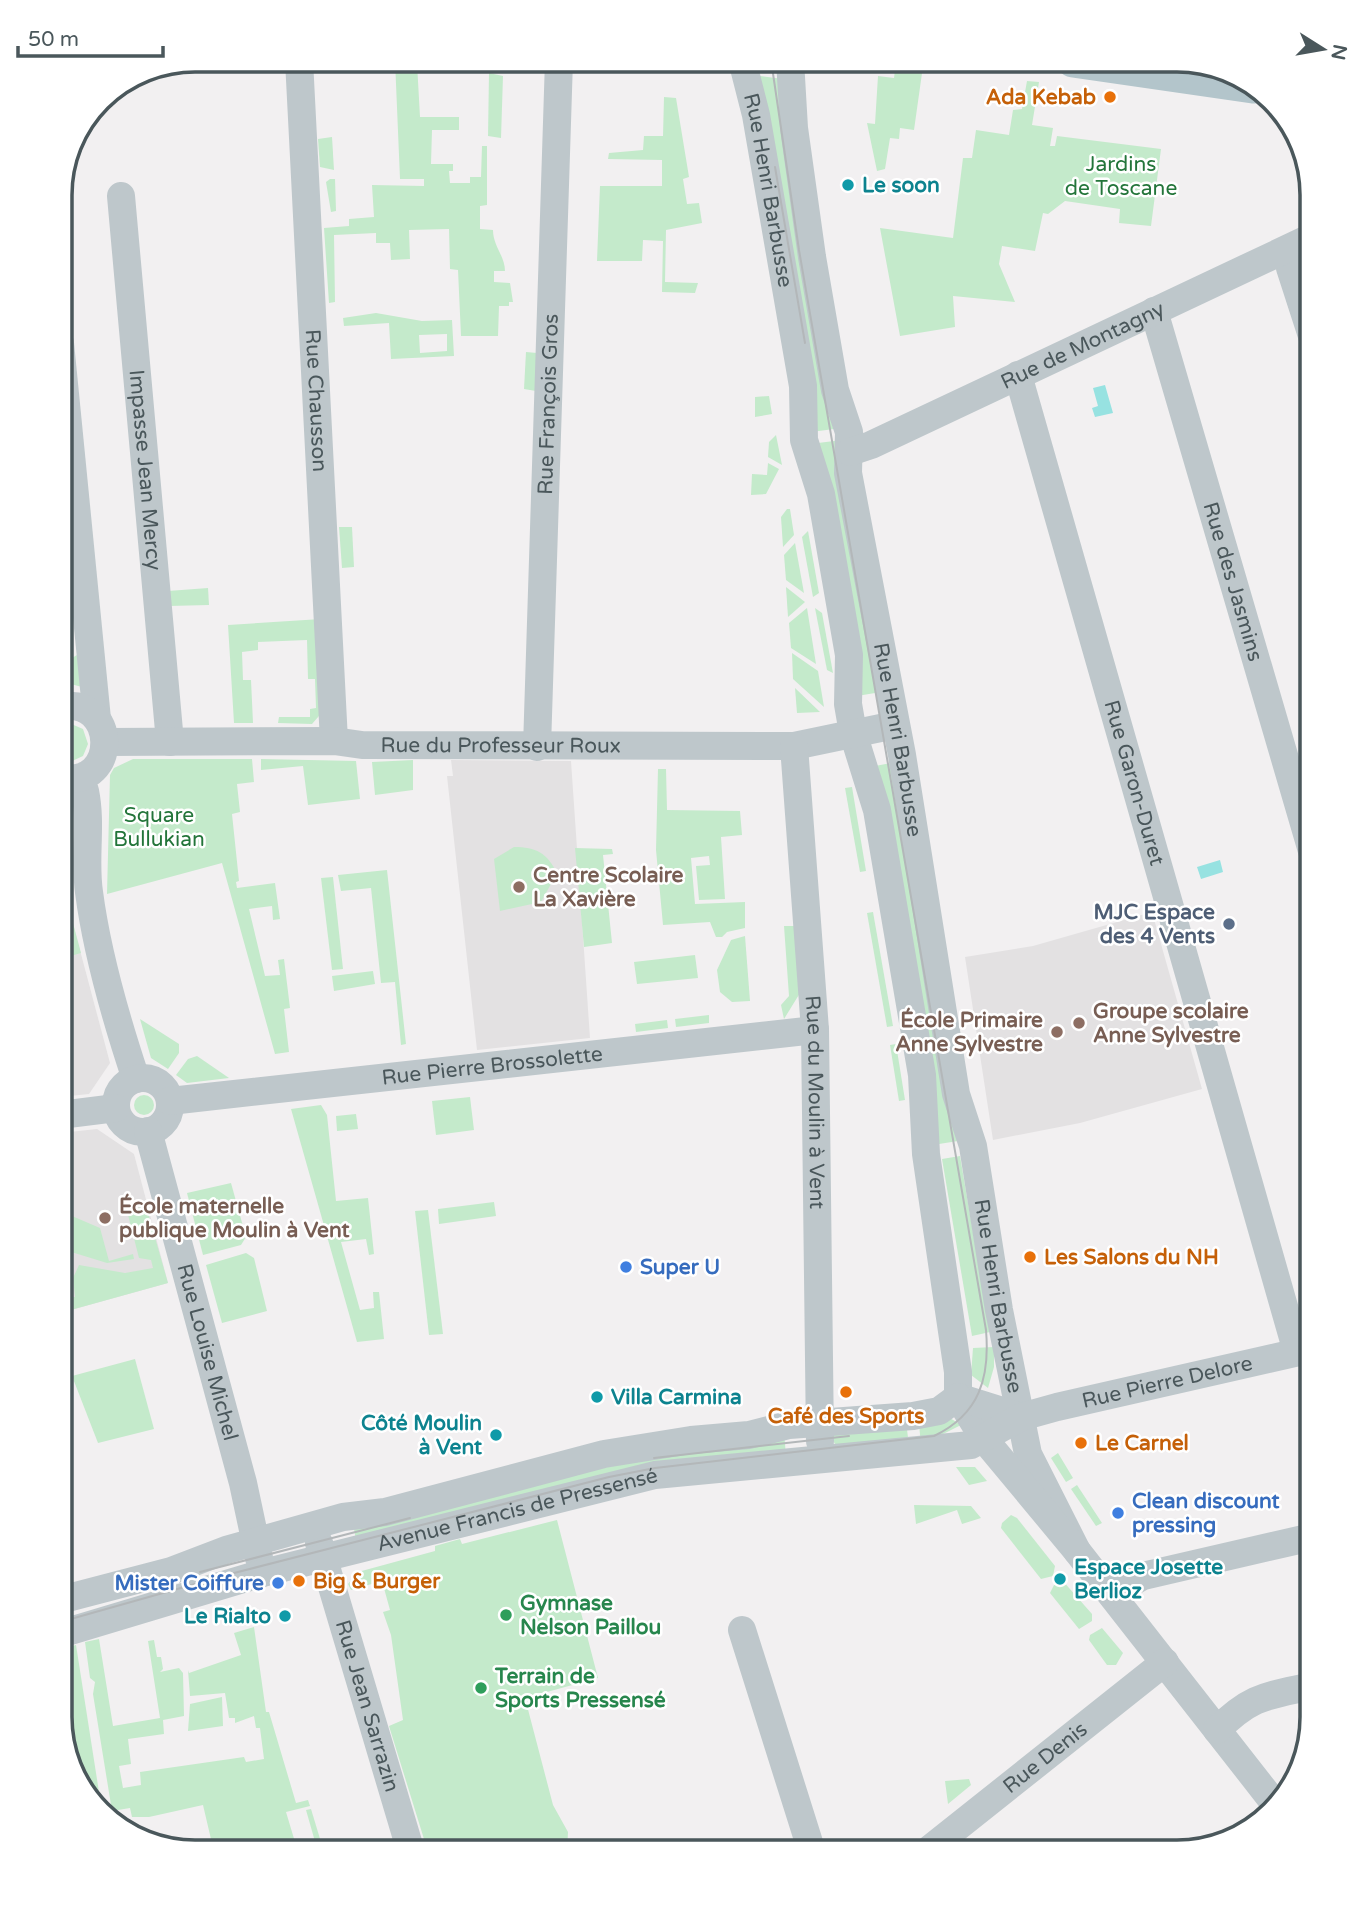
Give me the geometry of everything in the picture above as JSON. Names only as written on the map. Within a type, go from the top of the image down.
[{"type":"main road","points":[[1156,72],[1228,82]]},
{"type":"street","name":"Rue Chausson","points":[[300,72],[334,741]]},
{"type":"street","name":"Rue François Gros","points":[[537,747],[559,72]]},
{"type":"street","name":"Rue Henri Barbusse","points":[[745,72],[756,115],[803,386],[804,440],[821,494],[849,655],[848,704],[853,733],[877,810],[922,1075],[926,1100],[926,1154],[958,1372],[958,1397]]},
{"type":"street","name":"Rue Henri Barbusse","points":[[791,72],[794,128],[812,257],[835,390],[849,432],[848,473],[895,725],[956,1094],[973,1146],[999,1310],[1028,1454],[1077,1551]]},
{"type":"street","name":"Impasse Jean Mercy","points":[[121,196],[170,743]]},
{"type":"street","name":"Rue de Montagny","points":[[850,452],[871,445],[1300,243]]},
{"type":"street","points":[[1290,268],[1300,299]]},
{"type":"street","name":"Rue des Jasmins","points":[[1154,311],[1300,810]]},
{"type":"street","name":"Rue Garon-Duret","points":[[1018,375],[1300,1333]]},
{"type":"street","points":[[72,456],[104,752],[94,768],[78,778],[72,778]]},
{"type":"street","points":[[72,706],[76,706],[101,730]]},
{"type":"street","name":"Rue du Professeur Roux","points":[[101,730],[170,743],[334,741],[362,745],[537,747],[793,746],[895,725]]},
{"type":"street","name":"Rue du Moulin à Vent","points":[[793,746],[815,1030],[818,1422],[821,1458]]},
{"type":"street","points":[[72,784],[85,791],[90,816],[88,889],[96,930],[136,1079]]},
{"type":"street","name":"Rue Pierre Brossolette","points":[[170,1101],[815,1030]]},
{"type":"street","points":[[136,1079],[154,1080],[167,1093],[170,1101],[165,1121],[148,1131],[127,1126],[116,1108],[120,1090],[136,1079]]},
{"type":"street","points":[[72,1114],[116,1108]]},
{"type":"street","name":"Rue Louise Michel","points":[[148,1131],[245,1488],[263,1573]]},
{"type":"street","name":"Rue Pierre Delore","points":[[984,1439],[1021,1418],[1300,1351]]},
{"type":"street","points":[[958,1397],[1021,1418]]},
{"type":"street","points":[[958,1397],[984,1439],[1112,1594],[1270,1798]]},
{"type":"street","name":"Avenue Francis de Pressensé","points":[[72,1597],[171,1571],[343,1517],[385,1512],[604,1454],[818,1422],[912,1416],[939,1410],[958,1397]]},
{"type":"street","name":"Avenue Francis de Pressensé","points":[[72,1630],[263,1573],[655,1475],[821,1458],[915,1452],[971,1445],[984,1439]]},
{"type":"street","name":"Rue Jean Sarrazin","points":[[314,1526],[407,1840]]},
{"type":"street","points":[[1112,1594],[1143,1576],[1300,1540]]},
{"type":"street","points":[[742,1630],[808,1840]]},
{"type":"street","name":"Rue Denis","points":[[941,1840],[1165,1662]]},
{"type":"street","points":[[1217,1730],[1240,1707],[1255,1699],[1300,1689]]},
{"type":"shaded area","name":"Centre Scolaire La Xavière","points":[[451,760],[571,761],[590,1038],[477,1050],[447,776],[453,776]]},
{"type":"shaded area","name":"Groupe scolaire Anne Sylvestre","points":[[1152,912],[1202,1089],[1080,1123],[993,1140],[965,957],[1033,946]]},
{"type":"shaded area","points":[[72,920],[110,1063],[89,1094],[72,1096]]},
{"type":"shaded area","name":"École maternelle publique Moulin à Vent","points":[[97,1129],[134,1154],[168,1283],[72,1310],[72,1132]]},
{"type":"green space","points":[[396,72],[418,72],[420,117],[459,117],[459,130],[432,130],[431,164],[453,164],[453,171],[449,171],[450,183],[470,183],[470,177],[481,177],[482,146],[487,146],[487,205],[480,206],[480,229],[493,230],[505,271],[494,271],[494,282],[510,283],[513,302],[509,302],[509,306],[499,306],[498,336],[461,336],[458,270],[450,269],[449,229],[409,230],[410,259],[391,260],[390,243],[376,243],[376,233],[334,235],[335,302],[329,303],[324,228],[349,226],[349,219],[374,217],[372,185],[424,186],[424,179],[400,179]]},
{"type":"green space","points":[[895,72],[922,72],[914,130],[900,128],[899,139],[890,138],[885,169],[877,171],[867,123],[875,124],[878,76],[894,78]]},
{"type":"green space","points":[[489,73],[503,76],[501,138],[488,136]]},
{"type":"green space","points":[[752,75],[783,79],[834,429],[811,432]]},
{"type":"green space","name":"Jardins de Toscane","points":[[1027,81],[1039,82],[1032,125],[1053,128],[1050,146],[1055,146],[1057,136],[1161,149],[1151,226],[1119,223],[1120,209],[1065,201],[1048,214],[1043,213],[1035,251],[1002,246],[999,264],[1015,302],[953,296],[955,327],[900,336],[880,228],[953,238],[963,158],[972,158],[976,130],[1009,135],[1013,110],[1022,109]]},
{"type":"green space","points":[[664,97],[676,98],[689,177],[683,179],[687,204],[699,203],[702,223],[666,230],[665,282],[698,283],[695,293],[662,292],[663,241],[643,240],[642,261],[597,261],[600,186],[662,186],[662,160],[608,159],[609,153],[643,150],[644,136],[663,136]]},
{"type":"green space","points":[[332,137],[334,170],[320,167],[318,139]]},
{"type":"green space","points":[[335,179],[336,211],[331,212],[326,182]]},
{"type":"green space","points":[[376,313],[422,321],[452,320],[454,356],[391,359],[389,323],[344,326],[343,318]],"holes":[[[447,334],[447,351],[420,353],[419,335]]]},
{"type":"green space","points":[[526,352],[537,353],[536,391],[524,389]]},
{"type":"green space","points":[[769,396],[772,414],[755,417],[755,397]]},
{"type":"green space","points":[[776,435],[782,465],[768,457],[769,442]]},
{"type":"green space","points":[[842,440],[881,692],[857,696],[818,443]]},
{"type":"green space","points":[[768,463],[779,469],[766,494],[751,495],[752,474],[767,475]]},
{"type":"green space","points":[[790,509],[794,535],[783,547],[781,517]]},
{"type":"green space","points":[[339,527],[352,527],[354,567],[342,568]]},
{"type":"green space","points":[[808,531],[819,593],[813,597],[802,537]]},
{"type":"green space","points":[[795,543],[804,593],[786,580],[784,555]]},
{"type":"green space","points":[[786,587],[805,602],[788,617]]},
{"type":"green space","points":[[208,588],[209,605],[169,606],[168,591]]},
{"type":"green space","points":[[807,608],[816,664],[791,648],[789,623]]},
{"type":"green space","points":[[815,608],[822,613],[833,673],[827,670]]},
{"type":"green space","points":[[321,619],[325,709],[312,724],[278,723],[279,717],[310,717],[310,709],[316,708],[315,679],[308,679],[307,640],[258,642],[258,650],[242,652],[243,680],[251,680],[253,723],[234,723],[228,625]]},
{"type":"green space","points":[[792,653],[818,671],[824,707],[793,679]]},
{"type":"green space","points":[[77,655],[86,688],[72,684],[72,658]]},
{"type":"green space","points":[[795,688],[820,712],[797,713]]},
{"type":"green space","points":[[72,724],[83,729],[88,744],[83,756],[72,761]]},
{"type":"green space","name":"Square Bullukian","points":[[133,759],[252,759],[254,782],[237,784],[240,812],[232,814],[239,881],[236,882],[237,888],[275,883],[280,919],[273,920],[272,906],[249,909],[265,976],[280,975],[278,960],[284,959],[290,1008],[284,1009],[289,1052],[275,1054],[222,863],[107,894],[110,775],[114,768]]},
{"type":"green space","points":[[261,759],[356,761],[360,799],[308,805],[303,766],[261,770]]},
{"type":"green space","points":[[413,760],[413,790],[375,795],[372,762]]},
{"type":"green space","points":[[896,762],[958,1141],[939,1144],[870,767]]},
{"type":"green space","points":[[658,769],[666,769],[667,810],[740,811],[742,835],[721,837],[725,899],[699,900],[696,866],[710,865],[709,856],[691,858],[695,904],[745,902],[745,928],[716,937],[710,922],[663,925],[656,850]]},
{"type":"green space","points":[[852,787],[866,871],[860,872],[845,788]]},
{"type":"green space","points":[[514,847],[540,852],[557,873],[541,902],[500,911],[494,859]]},
{"type":"green space","points":[[575,848],[612,849],[613,854],[603,855],[612,943],[584,947]]},
{"type":"green space","points":[[387,870],[406,1044],[401,1045],[395,982],[381,983],[371,888],[341,891],[338,875]]},
{"type":"green space","points":[[333,877],[343,969],[332,970],[321,878]]},
{"type":"green space","points":[[873,912],[893,1026],[887,1027],[867,913]]},
{"type":"green space","points":[[72,920],[81,953],[72,956]]},
{"type":"green space","points":[[784,926],[795,926],[800,993],[784,1019],[781,1005],[789,996]]},
{"type":"green space","points":[[745,936],[750,1001],[732,1002],[720,992],[717,970],[731,940]]},
{"type":"green space","points":[[695,955],[698,978],[637,984],[634,962]]},
{"type":"green space","points":[[373,971],[375,984],[334,991],[332,976]]},
{"type":"green space","points":[[709,1015],[709,1023],[676,1027],[675,1019]]},
{"type":"green space","points":[[140,1019],[179,1044],[179,1053],[168,1069],[151,1058]]},
{"type":"green space","points":[[667,1020],[668,1028],[636,1032],[635,1024]]},
{"type":"green space","points":[[896,1044],[905,1100],[899,1101],[890,1045]]},
{"type":"green space","points":[[197,1056],[229,1078],[187,1083],[176,1075],[188,1059]]},
{"type":"green space","points":[[140,1095],[148,1095],[154,1105],[148,1115],[140,1115],[134,1109],[134,1101]]},
{"type":"green space","points":[[470,1097],[474,1130],[436,1135],[432,1101]]},
{"type":"green space","points":[[321,1105],[327,1115],[336,1201],[368,1198],[374,1254],[369,1255],[366,1239],[341,1242],[360,1310],[374,1308],[373,1292],[379,1292],[384,1339],[357,1342],[291,1109]]},
{"type":"green space","points":[[356,1114],[358,1129],[337,1131],[336,1116]]},
{"type":"green space","points":[[960,1156],[990,1332],[972,1336],[942,1159]]},
{"type":"green space","points":[[231,1183],[246,1237],[241,1245],[203,1255],[187,1193]]},
{"type":"green space","points":[[494,1202],[496,1216],[439,1224],[438,1209]]},
{"type":"green space","points":[[146,1206],[168,1283],[72,1310],[72,1297],[75,1297],[73,1278],[79,1265],[125,1273],[153,1268],[151,1260],[139,1258],[127,1211]]},
{"type":"green space","points":[[428,1210],[443,1334],[429,1335],[415,1211]]},
{"type":"green space","points":[[72,1216],[100,1228],[109,1261],[133,1254],[134,1259],[107,1263],[72,1252]]},
{"type":"green space","points":[[246,1253],[254,1258],[267,1311],[222,1323],[206,1265]]},
{"type":"green space","points":[[994,1347],[994,1367],[988,1388],[971,1375],[973,1348]]},
{"type":"green space","points":[[135,1359],[154,1429],[98,1443],[72,1376]]},
{"type":"green space","points":[[950,1418],[961,1425],[921,1445],[919,1424]]},
{"type":"green space","points":[[906,1421],[909,1446],[836,1445],[827,1433]]},
{"type":"green space","points":[[784,1432],[786,1456],[357,1546],[353,1523],[532,1482]]},
{"type":"green space","points":[[1058,1453],[1073,1478],[1066,1482],[1051,1458]]},
{"type":"green space","points":[[956,1467],[975,1467],[987,1481],[969,1485]]},
{"type":"green space","points":[[1077,1485],[1102,1523],[1096,1526],[1071,1489]]},
{"type":"green space","points":[[914,1505],[971,1506],[981,1518],[962,1524],[957,1510],[916,1524]]},
{"type":"green space","points":[[1011,1515],[1017,1518],[1055,1566],[1053,1576],[1041,1579],[1001,1528],[1002,1523]]},
{"type":"green space","name":"Terrain de Sports Pressensé","points":[[557,1520],[598,1678],[525,1698],[553,1805],[568,1832],[568,1840],[424,1840],[389,1726],[403,1720],[391,1635],[383,1612],[390,1610],[382,1581],[351,1590],[348,1584],[358,1572],[435,1551],[435,1546],[460,1539],[462,1544]]},
{"type":"green space","points":[[1062,1580],[1092,1614],[1092,1621],[1079,1629],[1050,1593],[1055,1583]]},
{"type":"green space","points":[[254,1627],[266,1712],[269,1712],[296,1803],[308,1800],[310,1806],[286,1812],[294,1840],[211,1840],[203,1805],[149,1817],[132,1817],[130,1808],[115,1811],[111,1807],[93,1694],[95,1682],[90,1678],[85,1642],[99,1639],[113,1726],[160,1718],[148,1641],[154,1640],[157,1657],[161,1657],[163,1669],[160,1672],[179,1668],[183,1673],[184,1716],[163,1720],[164,1734],[128,1739],[131,1764],[119,1766],[123,1788],[141,1785],[140,1772],[244,1757],[246,1762],[264,1759],[260,1728],[256,1728],[254,1716],[235,1723],[235,1718],[229,1718],[225,1693],[190,1696],[188,1670],[189,1673],[241,1655],[234,1633]]},
{"type":"green space","points":[[1102,1628],[1123,1653],[1116,1665],[1107,1665],[1089,1640],[1090,1635]]},
{"type":"green space","points":[[76,1645],[99,1795],[81,1764],[73,1733],[72,1646]]},
{"type":"green space","points":[[222,1697],[223,1726],[188,1731],[190,1704]]},
{"type":"green space","points":[[969,1779],[971,1785],[948,1804],[945,1781]]},
{"type":"green space","points":[[311,1809],[320,1840],[315,1840],[306,1810]]},
{"type":"water","points":[[1105,385],[1113,413],[1095,417],[1092,408],[1098,406],[1093,388]]},
{"type":"water","points":[[1220,860],[1223,872],[1201,879],[1197,867]]},
{"type":"tram line","points":[[72,1619],[234,1573],[609,1477],[655,1468],[934,1436],[962,1417],[979,1392],[986,1363],[986,1330],[799,250],[773,72]]},
{"type":"tram line","points":[[775,167],[805,343]]},
{"type":"tram line","points":[[654,1458],[849,1436]]},
{"type":"tram line","points":[[200,1572],[410,1518]]},
{"type":"place","name":"Ada Kebab","points":[[1110,97]]},
{"type":"place","name":"Le soon","points":[[848,185]]},
{"type":"place","name":"Centre Scolaire La Xavière","points":[[519,887]]},
{"type":"place","name":"MJC Espace des 4 Vents","points":[[1229,924]]},
{"type":"place","name":"Groupe scolaire Anne Sylvestre","points":[[1079,1023]]},
{"type":"place","name":"École Primaire Anne Sylvestre","points":[[1057,1032]]},
{"type":"place","name":"École maternelle publique Moulin à Vent","points":[[105,1218]]},
{"type":"place","name":"Les Salons du NH","points":[[1030,1257]]},
{"type":"place","name":"Super U","points":[[626,1267]]},
{"type":"place","name":"Café des Sports","points":[[846,1392]]},
{"type":"place","name":"Villa Carmina","points":[[597,1397]]},
{"type":"place","name":"Côté Moulin à Vent","points":[[496,1435]]},
{"type":"place","name":"Le Carnel","points":[[1081,1443]]},
{"type":"place","name":"Clean discount pressing","points":[[1118,1513]]},
{"type":"place","name":"Espace Josette Berlioz","points":[[1060,1579]]},
{"type":"place","name":"Big & Burger","points":[[299,1581]]},
{"type":"place","name":"Mister Coiffure","points":[[278,1583]]},
{"type":"place","name":"Gymnase Nelson Paillou","points":[[506,1615]]},
{"type":"place","name":"Le Rialto","points":[[285,1616]]},
{"type":"place","name":"Terrain de Sports Pressensé","points":[[481,1688]]}]
